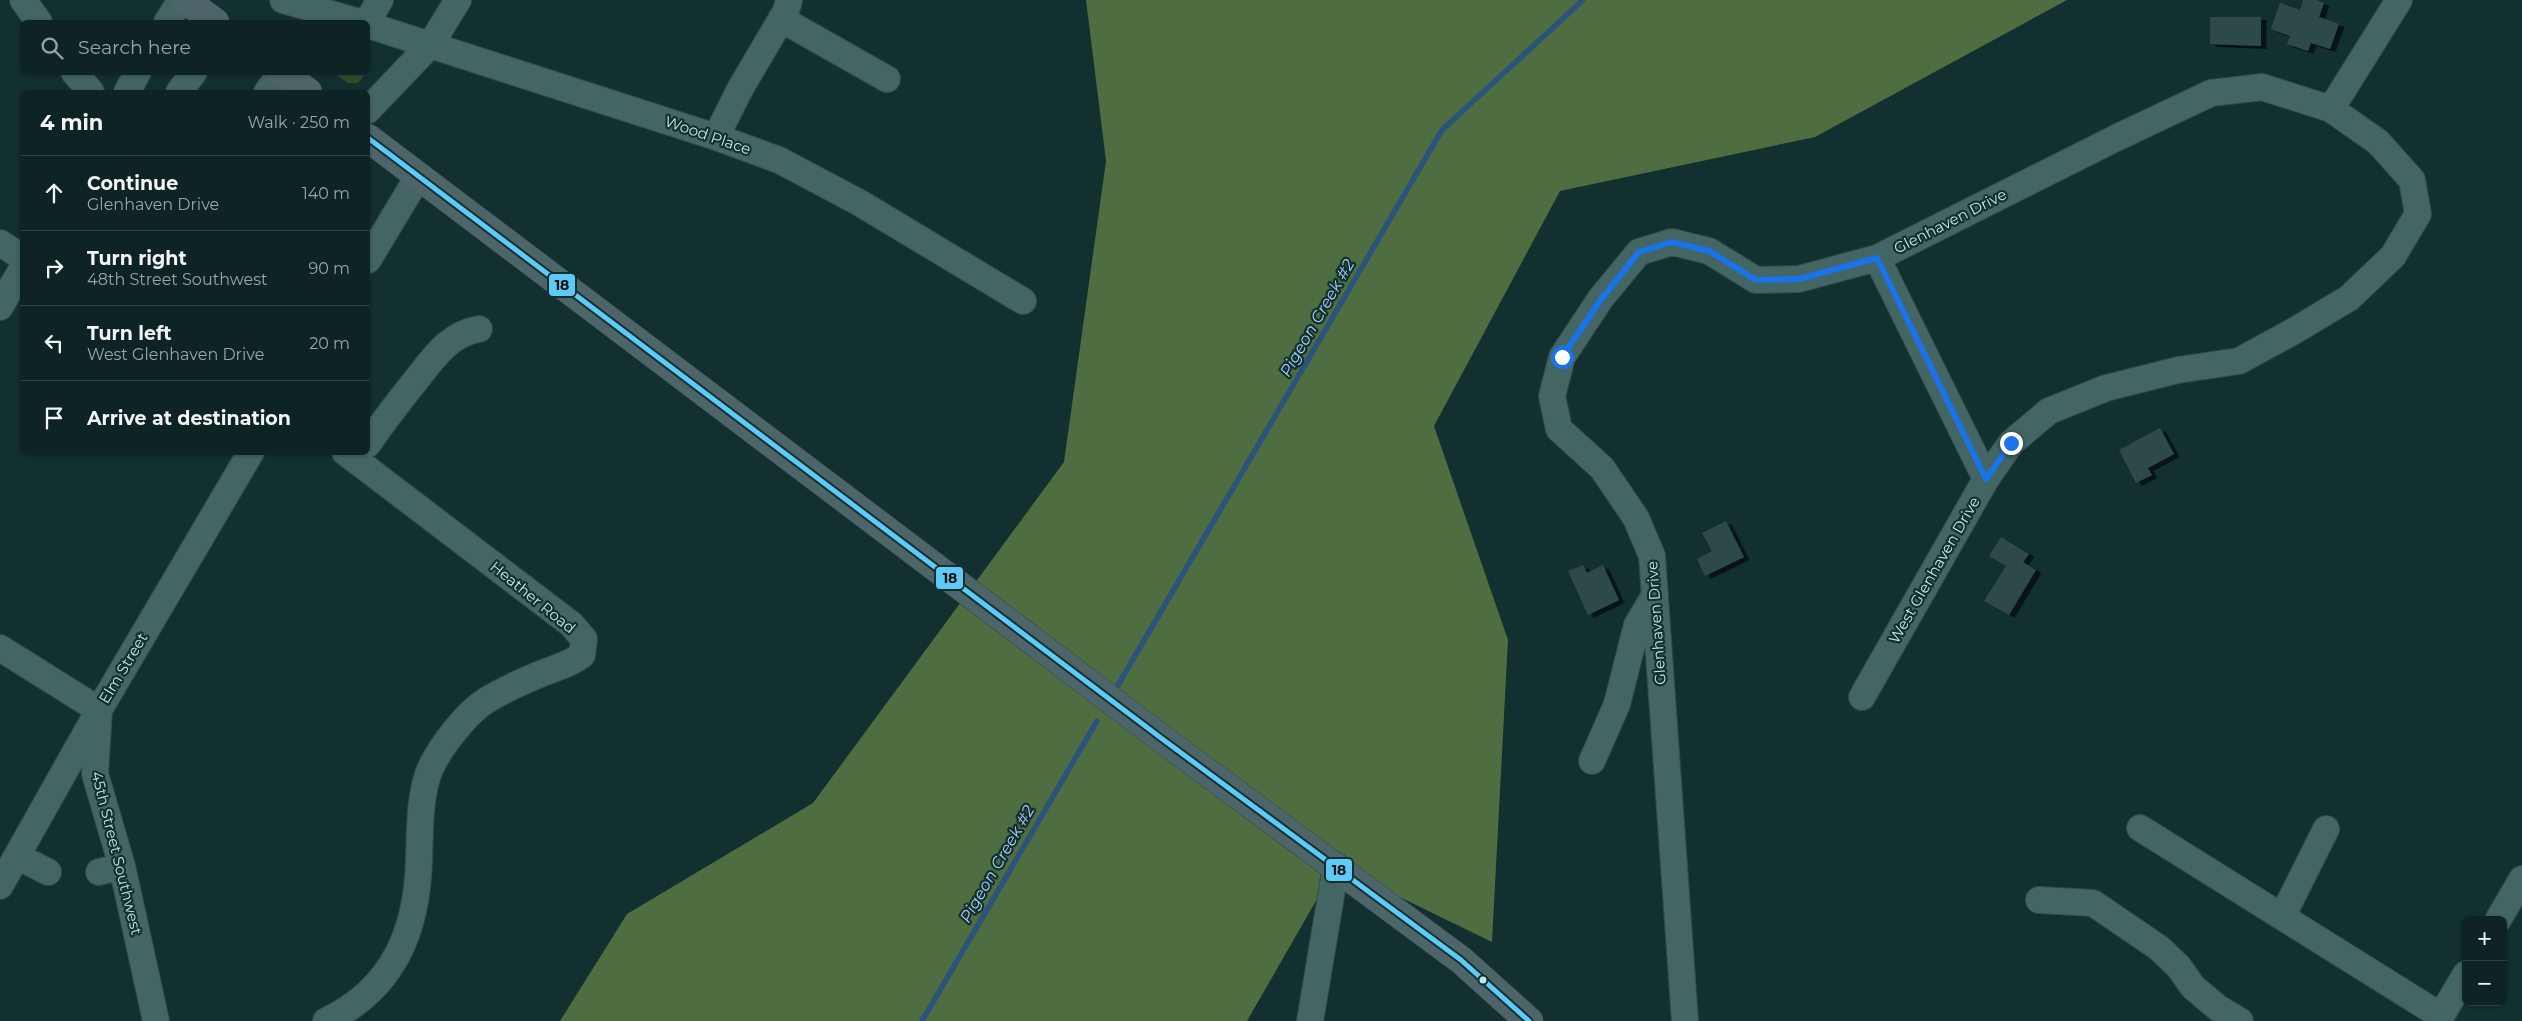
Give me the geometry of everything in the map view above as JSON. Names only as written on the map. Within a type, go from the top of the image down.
[{"type":"main road","points":[[185,0],[212,20]]},
{"type":"main road","points":[[285,75],[305,90]]},
{"type":"main road","points":[[370,140],[1157,735],[1461,960],[1529,1021]]},
{"type":"street","points":[[23,0],[38,20]]},
{"type":"street","points":[[168,20],[180,0]]},
{"type":"street","points":[[283,0],[317,5],[354,20]]},
{"type":"street","points":[[369,20],[380,0]]},
{"type":"street","points":[[370,108],[431,44],[458,0]]},
{"type":"street","points":[[2331,109],[2399,0]]},
{"type":"street","points":[[726,148],[740,89],[785,10],[887,79]]},
{"type":"street","name":"Wood Place","points":[[370,25],[431,44],[726,148],[780,160],[860,203],[1023,302]]},
{"type":"street","points":[[77,75],[89,90]]},
{"type":"street","points":[[180,90],[192,75]]},
{"type":"street","points":[[268,90],[279,75]]},
{"type":"street","name":"Glenhaven Drive","points":[[1685,1021],[1652,556],[1636,518],[1602,468],[1559,429],[1552,396],[1562,357],[1602,298],[1639,252],[1672,242],[1709,251],[1756,280],[1799,279],[1877,258],[2116,138],[2211,93],[2262,88],[2331,109]]},
{"type":"street","name":"West Glenhaven Drive","points":[[1862,697],[1986,479],[2011,443],[2049,411],[2106,388],[2178,370],[2239,362],[2350,298],[2393,256],[2418,214],[2412,180],[2378,142],[2331,109]]},
{"type":"street","points":[[370,257],[418,177]]},
{"type":"street","points":[[0,243],[20,256]]},
{"type":"street","points":[[1877,258],[1986,479]]},
{"type":"street","points":[[0,307],[20,272]]},
{"type":"street","points":[[370,437],[435,354],[452,340],[469,331],[479,329]]},
{"type":"street","name":"Elm Street","points":[[0,886],[99,710],[208,509],[249,455]]},
{"type":"street","name":"Heather Road","points":[[326,1021],[375,988],[404,943],[416,902],[419,819],[431,767],[454,731],[485,701],[539,674],[568,666],[582,655],[584,639],[571,624],[362,455]]},
{"type":"street","points":[[1592,761],[1617,704],[1637,624],[1655,595]]},
{"type":"street","points":[[0,648],[99,710]]},
{"type":"street","name":"45th Street Southwest","points":[[99,710],[95,774],[110,869],[156,1021]]},
{"type":"street","points":[[2140,828],[2282,915],[2439,1019],[2462,981]]},
{"type":"street","points":[[2282,915],[2326,828]]},
{"type":"street","points":[[17,856],[48,872]]},
{"type":"street","points":[[1310,1021],[1336,866]]},
{"type":"street","points":[[2500,916],[2522,879]]},
{"type":"street","points":[[2039,900],[2093,903],[2159,948],[2178,966],[2193,987],[2218,1008],[2240,1021]]},
{"type":"green space","points":[[1086,0],[2067,0],[1815,137],[1560,191],[1434,426],[1508,640],[1492,942],[1336,866],[1247,1021],[560,1021],[627,914],[813,803],[1064,462],[1106,161]]},
{"type":"green space","points":[[336,75],[364,75],[358,83],[348,83]]},
{"type":"building","points":[[2303,0],[2316,0],[2324,3],[2319,17],[2339,24],[2330,49],[2311,43],[2308,51],[2287,44],[2290,36],[2271,29],[2280,3],[2300,10]]},
{"type":"building","points":[[2210,17],[2261,17],[2261,46],[2210,44]]},
{"type":"building","points":[[2160,428],[2174,454],[2148,468],[2152,475],[2136,483],[2119,450]]},
{"type":"building","points":[[1726,521],[1744,557],[1705,576],[1697,559],[1712,551],[1702,533]]},
{"type":"building","points":[[2001,537],[2029,554],[2023,562],[2036,570],[2009,615],[1984,601],[2006,566],[1989,556]]},
{"type":"building","points":[[1583,565],[1587,573],[1603,565],[1619,600],[1588,615],[1568,571]]},
{"type":"waterway","name":"Pigeon Creek #2","points":[[1118,685],[1442,130],[1583,0]]},
{"type":"waterway","name":"Pigeon Creek #2","points":[[922,1021],[1097,721]]},
{"type":"transit line","name":"18","points":[[370,140],[1165,741],[1461,960],[1529,1021]]},
{"type":"route","points":[[1562,357],[1602,298],[1639,252],[1672,242],[1709,251],[1756,280],[1799,279],[1877,258],[1986,479],[2011,443]]}]
